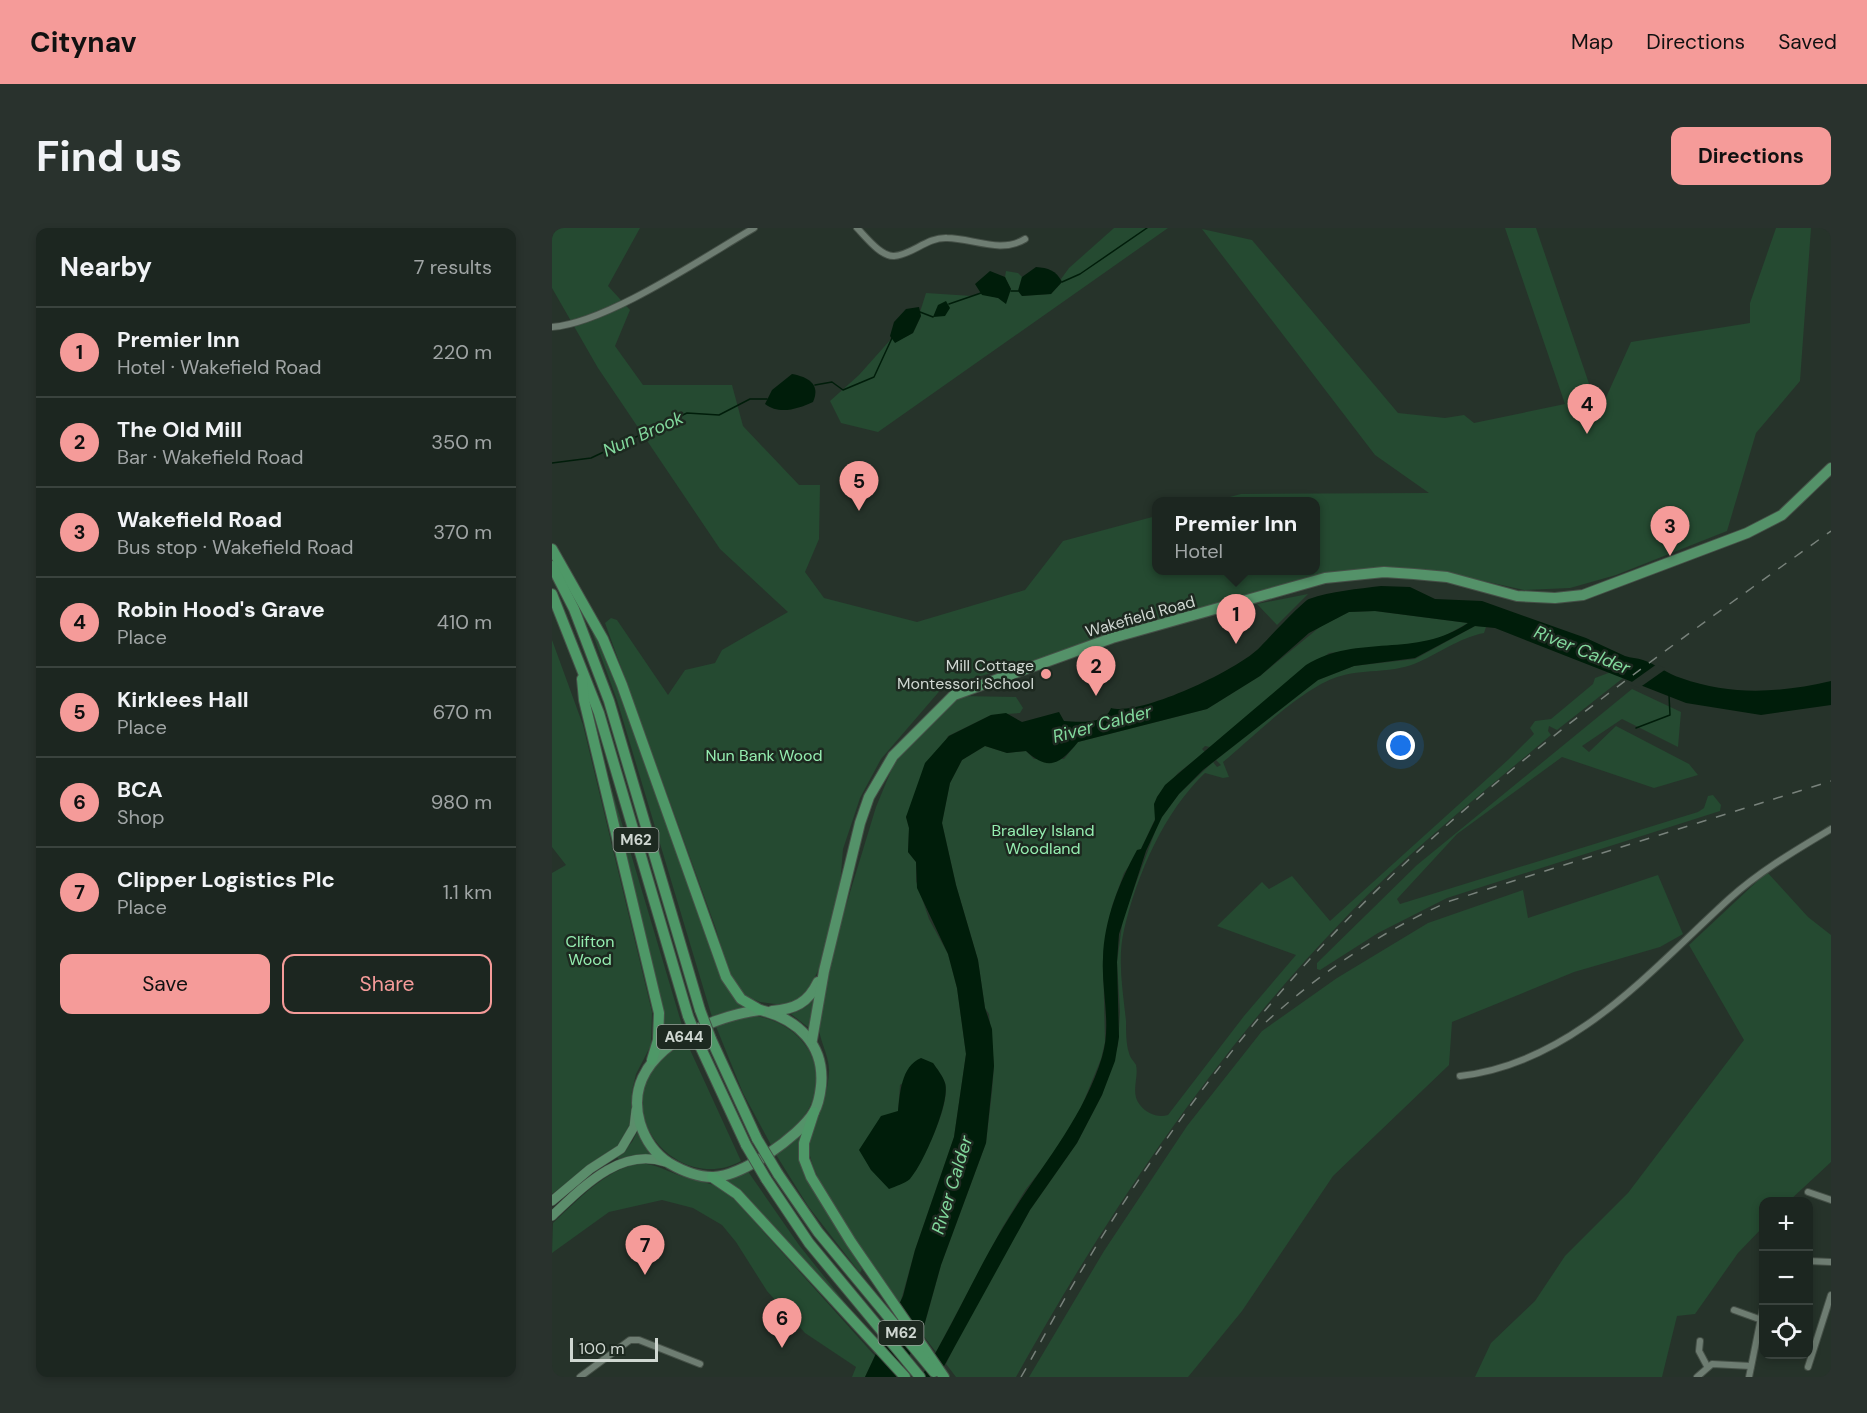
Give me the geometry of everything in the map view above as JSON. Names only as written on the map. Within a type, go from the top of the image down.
[{"type":"highway","name":"Wakefield Road","points":[[812,1040],[824,971],[860,823],[874,786],[893,756],[954,694],[1112,638],[1325,578],[1384,572],[1447,577],[1517,596],[1555,598],[1583,595],[1747,533],[1782,515],[1831,468]]},
{"type":"highway","points":[[552,549],[603,639],[622,685],[726,977],[741,999],[794,1023],[812,1040]]},
{"type":"highway","name":"M62","points":[[552,566],[574,609],[609,701],[700,1010],[757,1139],[818,1232],[938,1377]]},
{"type":"highway","name":"M62","points":[[552,594],[599,713],[688,1016],[746,1145],[808,1242],[920,1377]]},
{"type":"highway","points":[[580,664],[584,700],[659,1013],[658,1040],[652,1060]]},
{"type":"highway","name":"Wakefield Road","points":[[764,1011],[789,1010],[801,1005],[810,996],[824,971]]},
{"type":"highway","name":"A644","points":[[636,1107],[643,1077],[652,1060],[675,1042],[719,1020],[739,1013],[764,1011]]},
{"type":"highway","name":"A644","points":[[812,1040],[822,1071],[820,1096],[814,1112]]},
{"type":"highway","points":[[636,1107],[643,1132],[657,1154],[670,1164],[696,1174],[712,1177],[737,1194],[905,1377]]},
{"type":"highway","points":[[712,1177],[744,1167],[783,1144],[814,1112]]},
{"type":"highway","points":[[814,1112],[804,1143],[804,1158],[811,1178],[875,1278],[944,1377]]},
{"type":"main road","name":"A644","points":[[552,1201],[621,1149],[634,1127],[636,1107]]},
{"type":"main road","points":[[552,1216],[588,1185],[624,1161],[648,1158],[670,1164]]},
{"type":"street","points":[[552,327],[572,325],[631,298],[754,228]]},
{"type":"street","points":[[857,228],[886,254],[894,256],[936,238],[947,237],[1000,246],[1015,245],[1025,239]]},
{"type":"street","points":[[1460,1076],[1488,1072],[1554,1048],[1624,997],[1731,897],[1765,870],[1831,829]]},
{"type":"street","points":[[1810,1197],[1811,1194],[1831,1200]]},
{"type":"street","points":[[1813,1261],[1831,1262]]},
{"type":"street","points":[[1806,1362],[1831,1295]]},
{"type":"street","points":[[1734,1310],[1759,1319],[1749,1377]]},
{"type":"street","points":[[580,1377],[630,1340],[639,1340],[700,1364]]},
{"type":"street","points":[[1700,1341],[1699,1351],[1707,1366]]},
{"type":"street","points":[[1697,1377],[1707,1366],[1724,1363],[1751,1366]]},
{"type":"green space","name":"Nun Bank Wood","points":[[552,228],[640,228],[608,286],[630,310],[615,346],[643,385],[732,385],[743,426],[799,485],[820,485],[819,539],[805,572],[824,598],[917,622],[1025,590],[1063,541],[1152,517],[1152,575],[1320,575],[1320,497],[1229,497],[1241,494],[1429,493],[1375,455],[1202,229],[1252,240],[1398,413],[1445,418],[1464,415],[1474,423],[1565,404],[1505,228],[1536,228],[1599,413],[1631,342],[1750,323],[1750,303],[1776,228],[1811,228],[1800,381],[1756,433],[1727,531],[1616,575],[1570,588],[1524,590],[1443,572],[1317,578],[943,687],[881,759],[860,798],[843,849],[839,898],[819,969],[808,990],[796,1001],[783,1005],[760,1002],[743,995],[729,976],[716,929],[605,623],[611,618],[617,620],[668,695],[685,670],[715,663],[722,650],[788,612],[720,549],[598,368],[552,288]]},
{"type":"green space","points":[[1114,228],[1168,228],[878,432],[841,423],[830,401],[859,375],[892,338],[895,342],[913,333],[921,316],[920,312],[926,293],[972,296],[981,293],[998,298],[1011,289],[1005,277],[1006,271],[1018,273],[1022,277],[1018,291],[1022,296],[1051,294],[1062,282],[1061,279],[1069,268]]},
{"type":"green space","points":[[1308,594],[1277,625],[1257,604]]},
{"type":"green space","name":"Bradley Island Woodland","points":[[1375,611],[1468,623],[1437,640],[1424,643],[1329,653],[1255,709],[1210,747],[1205,746],[1202,749],[1205,752],[1178,773],[1157,797],[1155,819],[1141,849],[1124,873],[1112,906],[1103,957],[1105,1042],[1101,1059],[1081,1108],[1062,1143],[1026,1189],[1002,1228],[936,1352],[922,1334],[941,1265],[986,1143],[994,1066],[989,1014],[985,1008],[978,960],[956,885],[942,823],[950,783],[962,760],[985,746],[1007,753],[1026,751],[1034,759],[1064,759],[1078,742],[1207,709],[1260,676],[1321,626],[1349,612]]},
{"type":"green space","points":[[587,618],[609,662],[702,925],[746,1007],[712,1017],[617,700]]},
{"type":"green space","points":[[1475,626],[1486,627],[1484,633],[1474,635],[1414,664],[1396,669],[1337,677],[1308,692],[1223,762],[1229,777],[1223,778],[1205,773],[1177,806],[1154,845],[1136,887],[1122,941],[1121,976],[1127,1046],[1137,1070],[1135,1090],[1137,1100],[1146,1111],[1157,1116],[1168,1115],[1244,1016],[1296,955],[1217,926],[1262,882],[1269,889],[1292,876],[1330,921],[1509,759],[1534,734],[1530,728],[1535,721],[1551,719],[1593,684],[1595,678],[1611,672],[1623,678],[1557,730],[1549,726],[1548,731],[1551,735],[1394,870],[1297,970],[1207,1080],[1166,1137],[1088,1255],[1016,1377],[956,1377],[946,1364],[965,1324],[1030,1210],[1077,1143],[1102,1095],[1118,1045],[1120,1012],[1117,962],[1123,918],[1159,821],[1179,794],[1213,762],[1217,767],[1221,765],[1216,760],[1318,680],[1354,666],[1415,659]]},
{"type":"green space","name":"Clifton Wood","points":[[552,640],[583,725],[652,1012],[651,1045],[636,1074],[632,1091],[631,1122],[625,1135],[615,1149],[552,1194],[552,873],[566,865],[552,847]]},
{"type":"green space","points":[[1632,689],[1681,712],[1678,747],[1622,719],[1582,746],[1589,752],[1616,726],[1689,764],[1698,775],[1654,788],[1562,757],[1457,834],[1397,899],[1400,904],[1698,812],[1704,808],[1708,796],[1713,795],[1721,805],[1720,811],[1447,898],[1378,933],[1320,970],[1317,969],[1317,963],[1417,865]]},
{"type":"green space","points":[[960,696],[1016,697],[1023,708],[1020,713],[991,715],[948,736],[906,817],[909,828],[908,852],[916,862],[916,881],[929,919],[948,954],[957,988],[966,1054],[954,1137],[915,1250],[900,1304],[861,1250],[832,1203],[812,1162],[809,1147],[812,1130],[828,1083],[828,1059],[819,1033],[818,1019],[841,922],[876,807],[893,766],[908,745]],"holes":[[[933,1063],[945,1083],[946,1092],[936,1129],[915,1172],[871,1170],[861,1151],[898,1112],[900,1085]]]},
{"type":"green space","points":[[603,760],[684,1032],[660,1047],[661,1006]]},
{"type":"green space","points":[[1767,872],[1808,917],[1831,935],[1831,1162],[1793,1197],[1759,1197],[1759,1231],[1738,1253],[1695,1314],[1677,1316],[1662,1377],[1475,1377],[1491,1343],[1535,1301],[1565,1256],[1628,1193],[1744,1040],[1689,945]]},
{"type":"green space","points":[[1658,875],[1683,934],[1660,947],[1574,972],[1452,1022],[1449,1065],[1333,1176],[1242,1311],[1188,1377],[1029,1377],[1104,1251],[1187,1126],[1262,1031],[1337,978],[1428,923],[1523,890],[1528,918]]},
{"type":"green space","points":[[814,999],[809,1028],[791,1014],[804,1008]]},
{"type":"green space","points":[[755,1016],[786,1027],[798,1037],[808,1049],[817,1078],[815,1094],[808,1110],[791,1129],[771,1145],[743,1093],[715,1024]]},
{"type":"green space","points":[[686,1041],[741,1161],[721,1168],[700,1168],[681,1162],[665,1151],[652,1135],[644,1117],[643,1096],[649,1075],[661,1060]]},
{"type":"green space","points":[[638,1130],[652,1155],[631,1156],[619,1160],[617,1157],[632,1142]]},
{"type":"green space","points":[[802,1133],[817,1196],[862,1269],[860,1273],[808,1206],[775,1153]]},
{"type":"green space","points":[[639,1163],[712,1184],[728,1192],[875,1356],[865,1377],[852,1377],[856,1367],[805,1333],[767,1291],[736,1242],[722,1225],[693,1208],[662,1200],[609,1212],[552,1253],[553,1223],[603,1179]]},
{"type":"green space","points":[[747,1170],[799,1245],[846,1304],[844,1306],[721,1179]]},
{"type":"water","points":[[1036,267],[1051,270],[1062,282],[1051,294],[1022,296],[1018,291],[1022,277]]},
{"type":"water","points":[[990,271],[1005,277],[1011,289],[1006,304],[998,298],[982,295],[975,284]]},
{"type":"water","points":[[946,301],[950,308],[945,316],[933,317],[938,305]]},
{"type":"water","points":[[919,307],[921,316],[913,333],[895,343],[890,336],[894,322],[906,309]]},
{"type":"water","points":[[792,374],[812,382],[815,390],[813,402],[795,409],[782,410],[765,404],[772,390]]},
{"type":"water","name":"River Calder","points":[[1381,586],[1410,587],[1435,599],[1482,601],[1586,638],[1625,656],[1641,659],[1676,676],[1700,684],[1756,691],[1793,688],[1831,681],[1831,705],[1761,715],[1686,703],[1495,628],[1475,626],[1415,658],[1354,666],[1318,680],[1203,770],[1179,794],[1162,817],[1146,851],[1119,934],[1117,962],[1119,1037],[1115,1061],[1102,1095],[1077,1143],[1030,1210],[938,1377],[921,1377],[993,1245],[1071,1124],[1093,1081],[1105,1045],[1103,958],[1109,916],[1124,875],[1137,850],[1141,849],[1155,820],[1154,804],[1165,785],[1306,665],[1326,655],[1346,650],[1428,640],[1448,634],[1468,623],[1375,611],[1349,612],[1309,633],[1260,676],[1207,709],[1078,742],[1066,756],[1054,763],[1041,762],[1026,751],[1007,753],[985,746],[962,760],[950,783],[942,823],[956,885],[978,960],[985,1008],[992,1029],[994,1066],[986,1143],[941,1265],[922,1333],[897,1377],[865,1377],[903,1296],[915,1250],[954,1137],[966,1054],[957,988],[948,954],[917,888],[916,862],[908,852],[909,828],[906,817],[925,763],[949,736],[991,715],[1006,713],[1022,722],[1059,712],[1064,721],[1090,721],[1103,717],[1111,708],[1125,709],[1164,699],[1209,680],[1245,659],[1309,599],[1335,592]]},
{"type":"water","points":[[921,1058],[933,1063],[943,1078],[946,1092],[944,1104],[935,1132],[915,1172],[908,1181],[889,1189],[871,1170],[859,1150],[881,1116],[898,1111],[905,1074],[914,1062]]},
{"type":"pier","points":[[1657,664],[1666,669],[1639,688],[1629,684]]},
{"type":"waterway","name":"Nun Brook","points":[[1062,282],[1080,274],[1147,228]]},
{"type":"waterway","name":"Nun Brook","points":[[1011,291],[1018,291]]},
{"type":"waterway","name":"Nun Brook","points":[[949,304],[981,293]]},
{"type":"waterway","name":"Nun Brook","points":[[920,312],[933,317]]},
{"type":"waterway","name":"Nun Brook","points":[[815,385],[832,382],[843,390],[874,377],[892,338]]},
{"type":"waterway","name":"Nun Brook","points":[[552,463],[591,458],[687,413],[719,415],[750,399],[767,399]]},
{"type":"waterway","points":[[1636,728],[1670,715],[1669,695]]},
{"type":"railway","points":[[1021,1377],[1105,1231],[1166,1140],[1232,1051],[1340,927],[1396,871],[1515,767],[1639,670],[1831,531]]},
{"type":"railway","points":[[1266,1022],[1308,986],[1353,954],[1376,939],[1450,901],[1831,781]]},
{"type":"place","name":"Robin Hood's Grave","points":[[1587,434]]},
{"type":"place","name":"Kirklees Hall","points":[[859,511]]},
{"type":"place","name":"Wakefield Road","points":[[1670,556]]},
{"type":"place","name":"Premier Inn","points":[[1236,644]]},
{"type":"place","name":"Mill Cottage Montessori School","points":[[1046,674]]},
{"type":"place","name":"The Old Mill","points":[[1096,696]]},
{"type":"place","name":"Clipper Logistics Plc","points":[[645,1275]]},
{"type":"place","name":"BCA","points":[[782,1348]]}]
